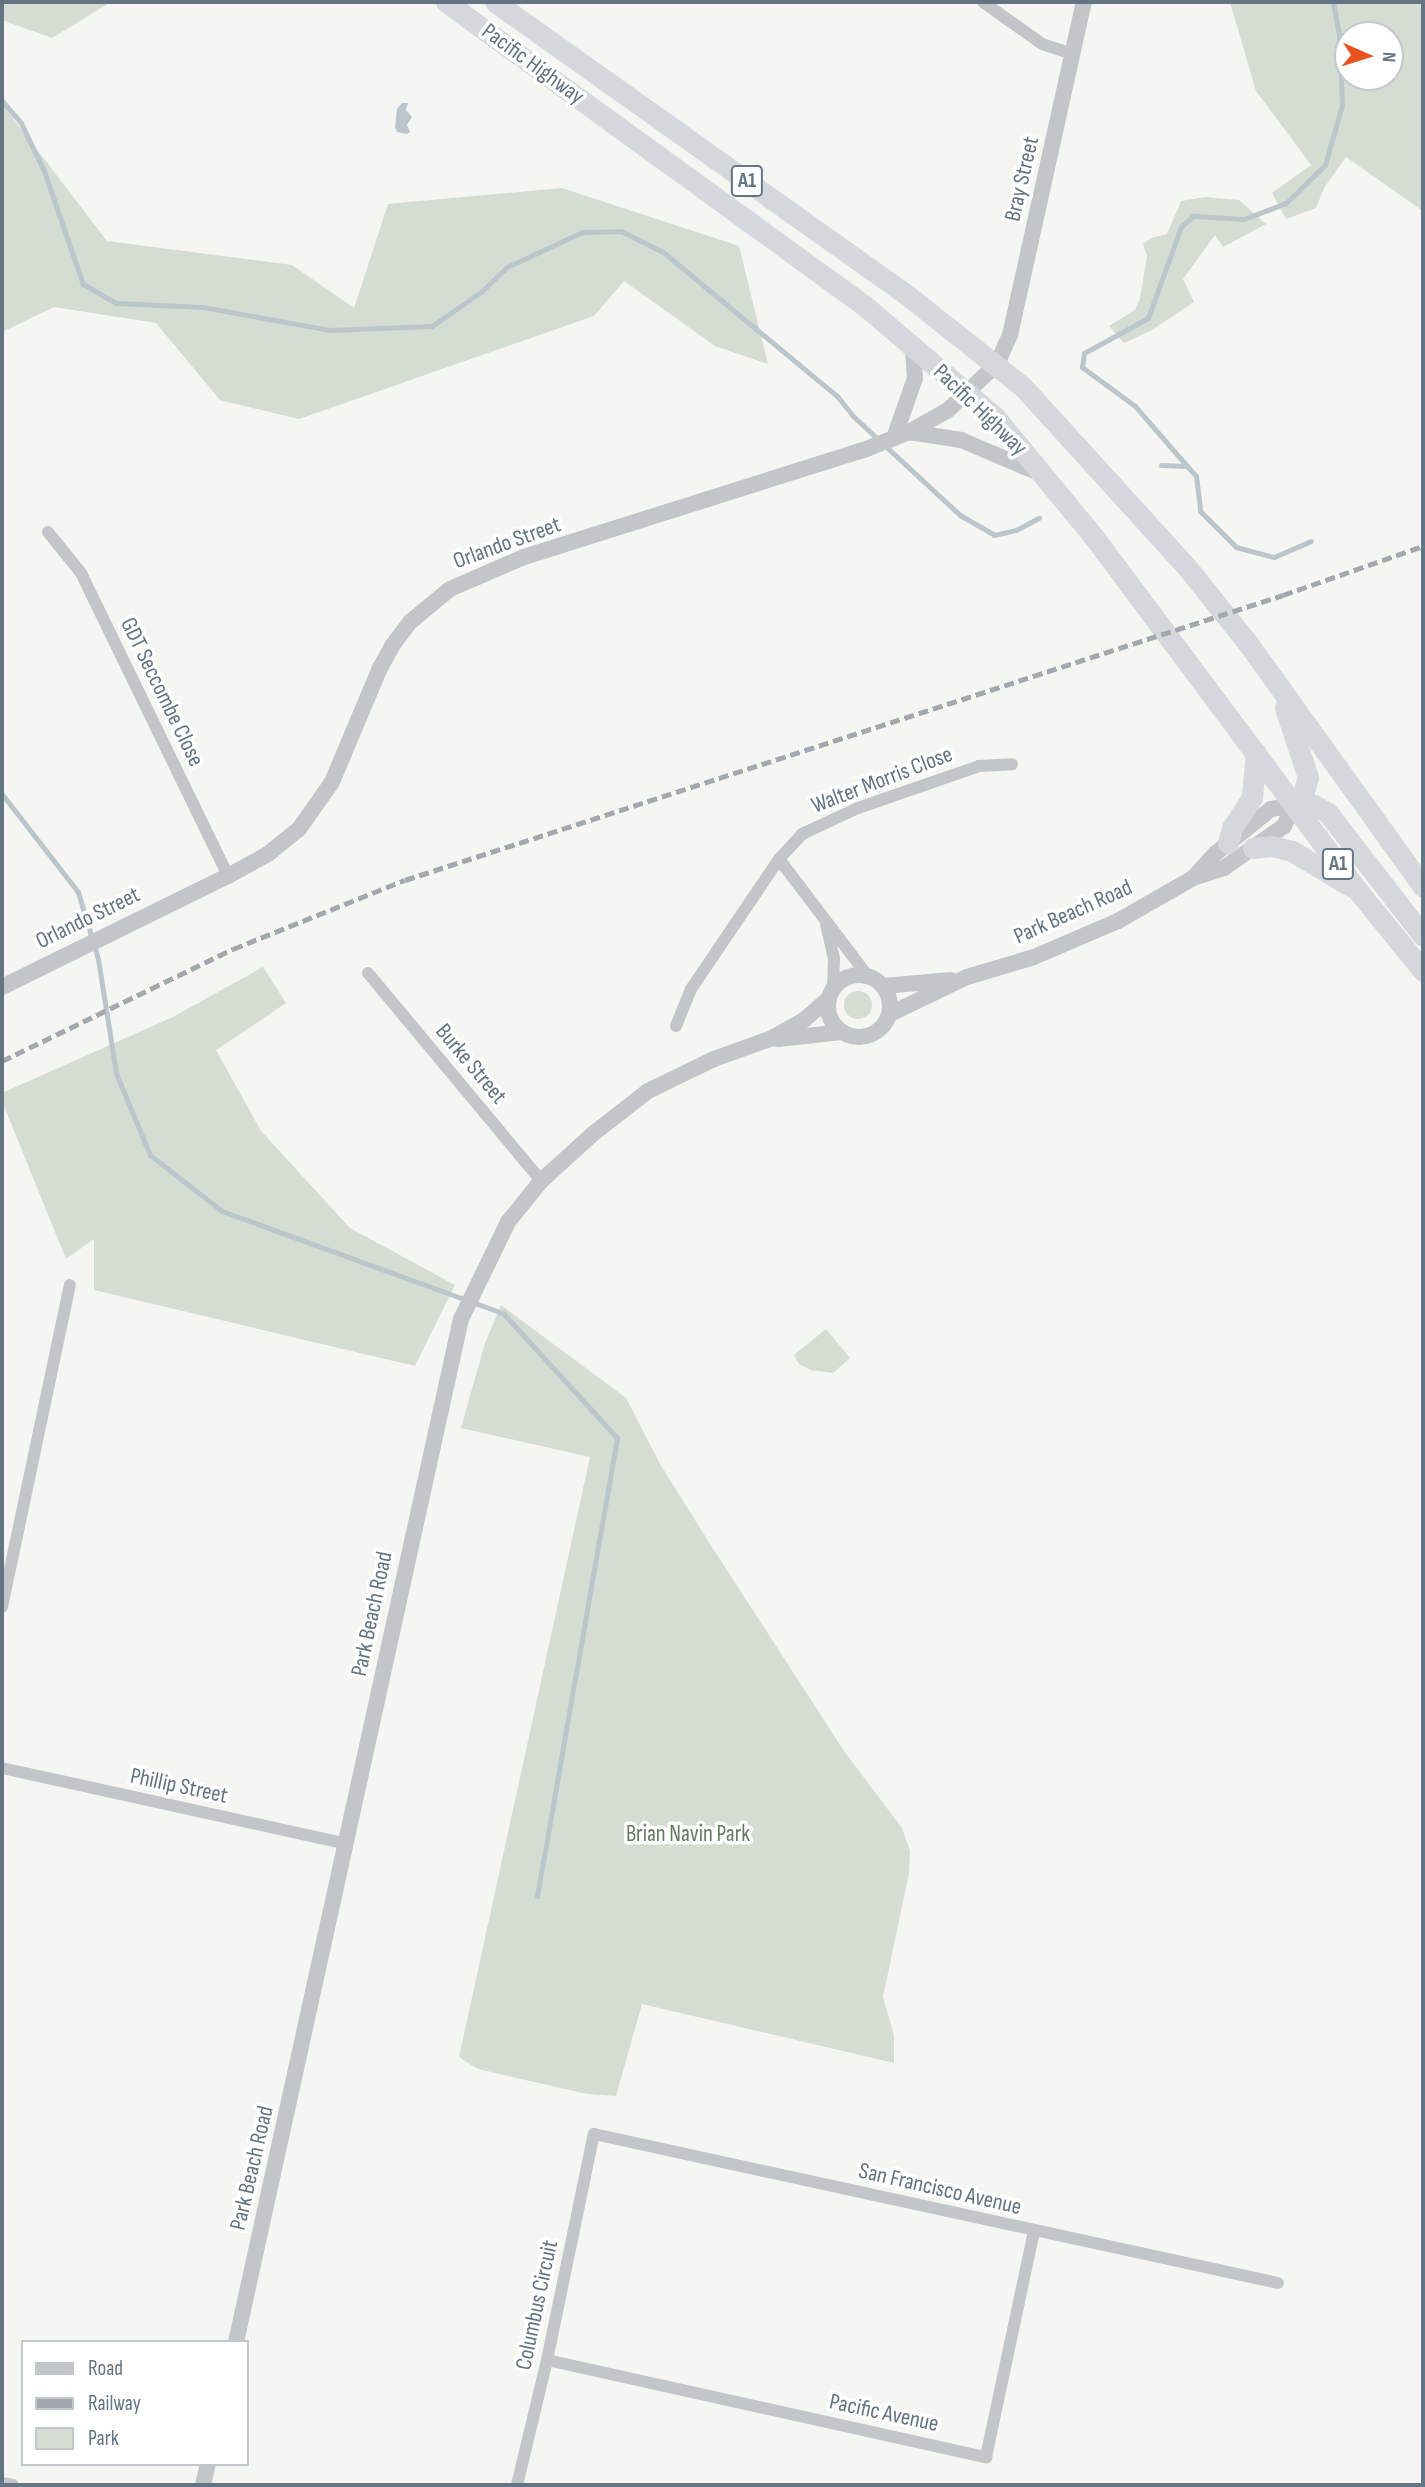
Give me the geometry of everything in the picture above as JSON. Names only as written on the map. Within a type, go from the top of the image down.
[{"type":"highway","name":"Pacific Highway","points":[[495,2],[907,295],[1023,387],[1186,566],[1275,680],[1390,836],[1423,887]]},
{"type":"highway","name":"Pacific Highway","points":[[449,3],[713,194],[913,346],[995,417],[1045,476],[1358,891],[1423,971]]},
{"type":"highway","points":[[1275,680],[1306,765],[1305,790],[1294,805]]},
{"type":"highway","points":[[1228,843],[1232,828],[1252,797],[1256,753]]},
{"type":"highway","points":[[1294,805],[1314,805],[1328,813],[1423,936]]},
{"type":"highway","points":[[1390,836],[1423,875]]},
{"type":"highway","points":[[1253,848],[1272,846],[1292,851],[1358,891]]},
{"type":"street","points":[[983,2],[1042,44],[1073,54]]},
{"type":"street","name":"Bray Street","points":[[997,364],[1012,329],[1084,2]]},
{"type":"street","points":[[894,438],[915,378],[913,346]]},
{"type":"street","name":"Orlando Street","points":[[2,987],[268,854],[310,816],[332,782],[392,646],[410,622],[450,589],[524,557],[863,450],[909,432],[943,413],[997,364]]},
{"type":"street","points":[[909,432],[961,440],[1045,476]]},
{"type":"street","name":"GDT Seccombe Close","points":[[48,532],[81,573],[228,876]]},
{"type":"street","name":"Walter Morris Close","points":[[676,1026],[691,989],[779,859],[802,834],[858,808],[979,766],[1012,764]]},
{"type":"street","name":"Park Beach Road","points":[[1193,878],[1228,843],[1271,810],[1294,805]]},
{"type":"street","name":"Park Beach Road","points":[[890,1014],[967,977],[1034,957],[1118,921],[1193,878],[1224,868],[1284,826],[1294,805]]},
{"type":"street","points":[[779,859],[824,918],[867,975],[884,986],[889,994],[890,1014],[885,1024],[869,1035],[860,1037],[842,1031],[830,1017],[834,959],[824,918]]},
{"type":"street","name":"Burke Street","points":[[368,973],[541,1181]]},
{"type":"street","points":[[831,993],[848,977],[867,975]]},
{"type":"street","name":"Park Beach Road","points":[[884,986],[967,977]]},
{"type":"street","name":"Park Beach Road","points":[[770,1040],[804,1020],[831,993]]},
{"type":"street","name":"Park Beach Road","points":[[236,2340],[347,1844],[418,1503],[461,1319],[479,1280],[508,1222],[541,1181],[594,1133],[648,1091],[714,1059],[770,1040],[842,1031]]},
{"type":"street","points":[[2,1607],[70,1285]]},
{"type":"street","name":"Phillip Street","points":[[2,1768],[347,1844]]},
{"type":"street","name":"San Francisco Avenue","points":[[594,2134],[1278,2283]]},
{"type":"street","name":"Columbus Circuit","points":[[517,2485],[547,2360],[594,2134]]},
{"type":"street","name":"Pacific Avenue","points":[[547,2360],[986,2457],[1034,2231]]},
{"type":"street","points":[[203,2485],[208,2466]]},
{"type":"street","points":[[2,2483],[13,2485]]},
{"type":"green space","points":[[2,2],[111,2],[52,38],[2,20]]},
{"type":"green space","points":[[1230,2],[1423,2],[1423,211],[1346,157],[1324,188],[1316,208],[1286,219],[1272,193],[1311,165],[1256,91]]},
{"type":"green space","points":[[2,104],[107,241],[292,265],[354,308],[388,204],[562,188],[739,246],[768,364],[715,346],[624,281],[594,316],[299,419],[220,400],[156,323],[54,307],[2,332]]},
{"type":"green space","points":[[1206,197],[1239,200],[1266,224],[1223,247],[1215,235],[1183,279],[1194,302],[1150,331],[1124,343],[1109,326],[1135,310],[1140,299],[1147,256],[1143,244],[1151,238],[1167,234],[1181,201]]},
{"type":"green space","points":[[263,967],[286,1003],[216,1050],[261,1131],[350,1228],[455,1285],[415,1366],[94,1290],[94,1239],[66,1259],[2,1101],[2,1093],[173,1017]]},
{"type":"green space","points":[[858,991],[868,995],[872,1005],[868,1015],[858,1019],[848,1015],[844,1005],[848,995]]},
{"type":"green space","name":"Brian Navin Park","points":[[501,1305],[626,1398],[660,1464],[710,1544],[844,1751],[902,1828],[910,1851],[909,1873],[883,1997],[894,2035],[894,2063],[642,2004],[616,2096],[587,2094],[478,2069],[459,2057],[590,1457],[461,1428],[485,1343]]},
{"type":"green space","points":[[826,1329],[850,1358],[833,1373],[811,1370],[799,1364],[794,1355]]},
{"type":"shaded area","points":[[402,103],[408,103],[406,110],[412,117],[407,125],[410,132],[407,134],[397,132],[395,127],[397,109]]},
{"type":"waterway","points":[[1187,466],[1135,406],[1082,367],[1084,353],[1148,318],[1181,227],[1193,216],[1244,219],[1286,203],[1325,165],[1342,105],[1339,34],[1333,2]]},
{"type":"waterway","points":[[2,101],[21,123],[44,171],[83,284],[116,303],[203,307],[329,330],[432,326],[482,291],[507,267],[582,232],[621,231],[663,252],[837,396],[853,416],[960,515],[994,535],[1016,530],[1039,518]]},
{"type":"waterway","points":[[1161,465],[1187,466],[1196,476],[1200,511],[1236,547],[1274,557],[1311,541]]},
{"type":"waterway","points":[[2,794],[78,892],[98,959],[116,1073],[150,1155],[222,1211],[503,1313],[617,1438],[537,1896]]},
{"type":"railway","points":[[2,1061],[233,949],[405,880],[1283,595],[1423,546]]}]
